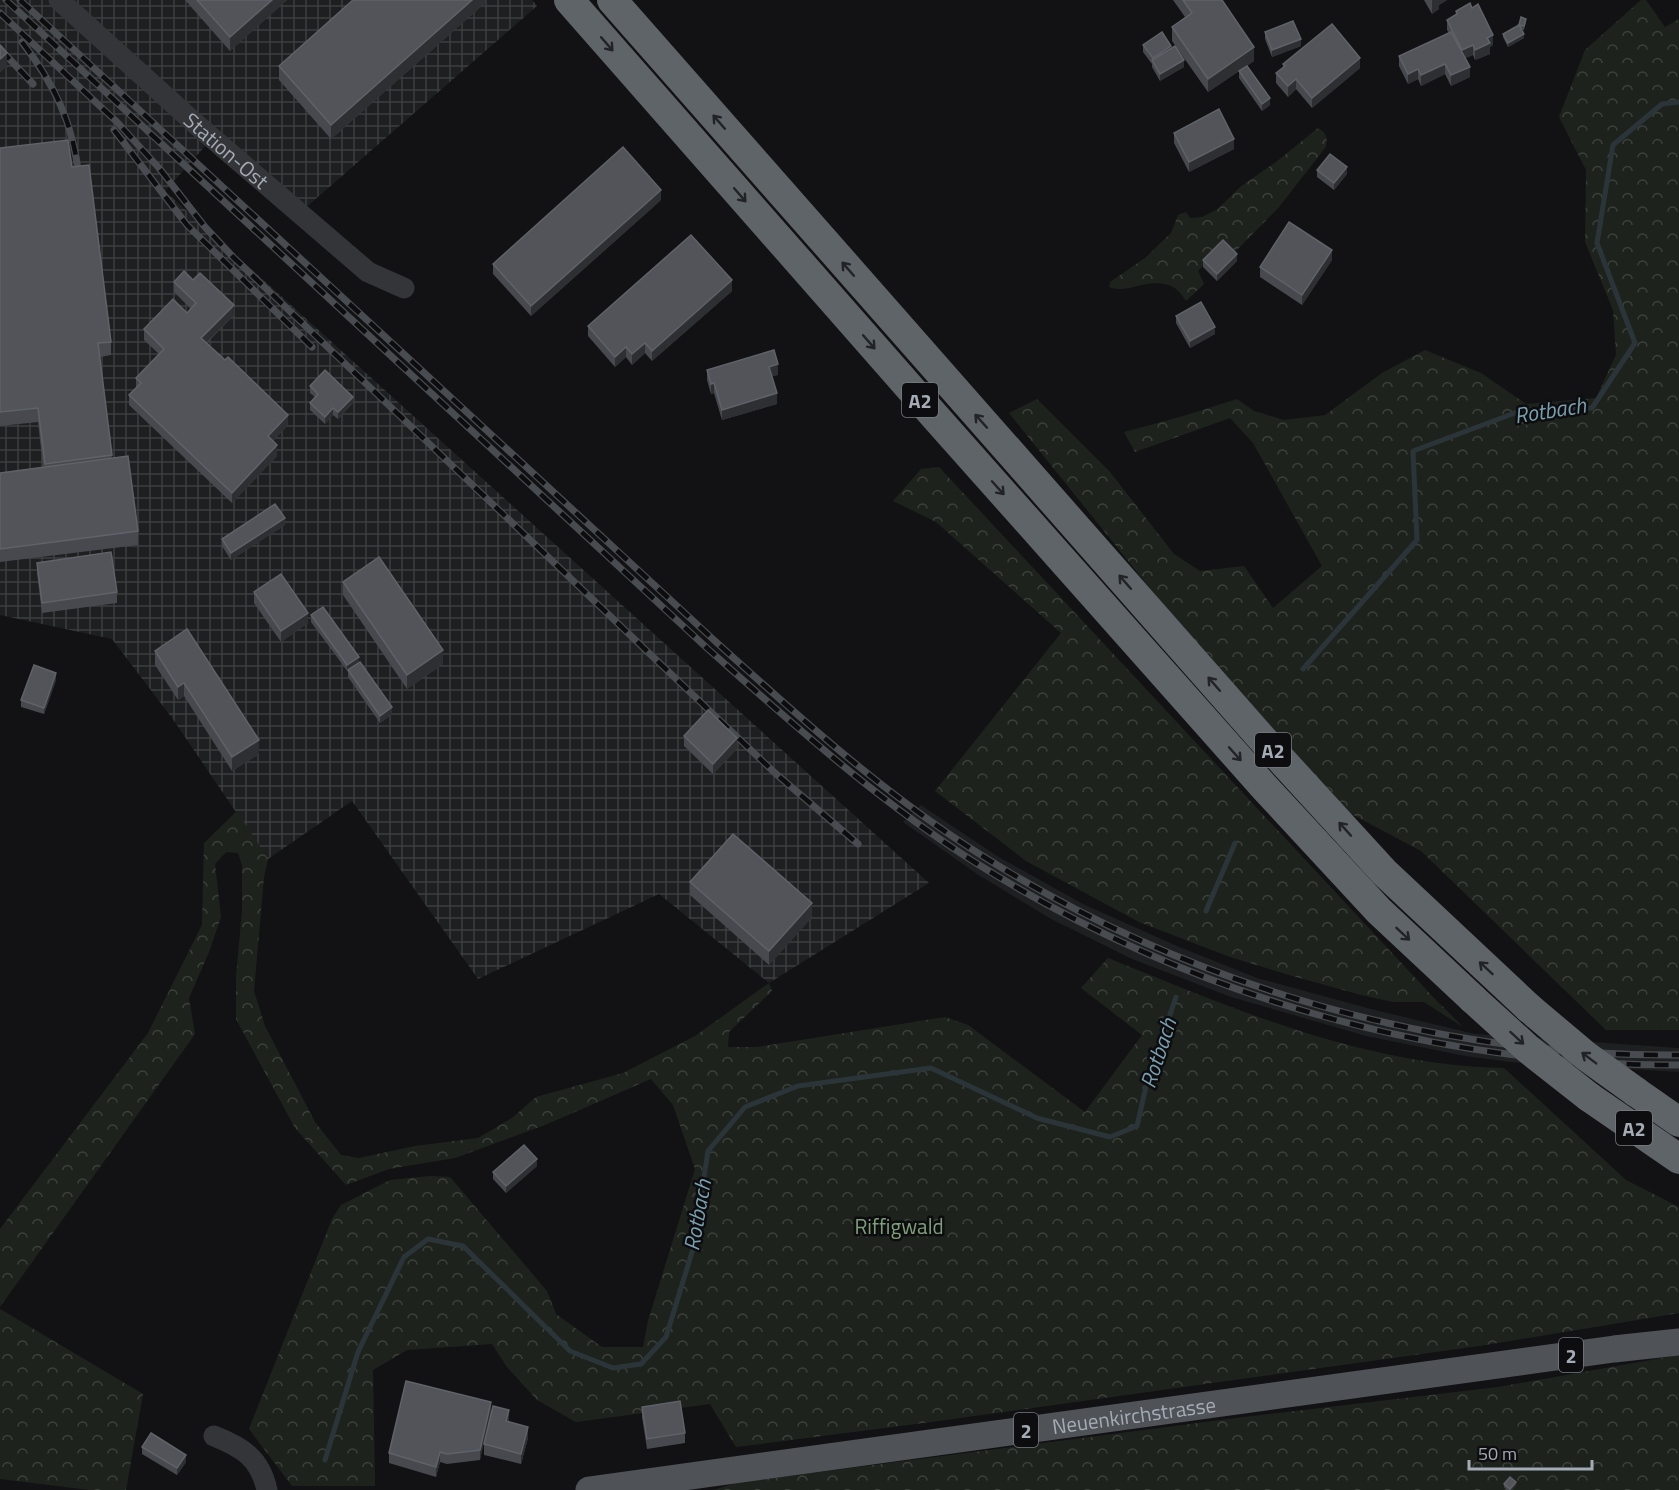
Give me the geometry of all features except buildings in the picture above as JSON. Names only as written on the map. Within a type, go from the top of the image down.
[{"type":"highway","name":"A2","points":[[568,0],[1140,648],[1378,911],[1528,1049],[1589,1097],[1679,1158]]},
{"type":"highway","name":"A2","points":[[612,0],[1163,626],[1384,872],[1529,1008],[1586,1056],[1679,1122]]},
{"type":"main road","name":"Neuenkirchstrasse","points":[[589,1490],[1679,1342]]},
{"type":"street","name":"Station-Ost","points":[[59,0],[197,125],[368,272],[404,288]]},
{"type":"street","points":[[214,1436],[238,1446],[252,1459],[260,1470],[267,1490]]},
{"type":"shaded area","points":[[0,0],[532,0],[537,6],[295,217],[207,144],[165,191],[929,883],[769,983],[659,894],[478,979],[352,801],[268,859],[172,718],[112,639],[0,615]]},
{"type":"shaded area","points":[[921,805],[997,856],[1083,904],[1177,946],[1257,978],[1475,1034],[1679,1048],[1679,1072],[1510,1062],[1465,1056],[1366,1036],[1231,997],[1132,959],[1051,919],[977,874],[903,822]]},
{"type":"green space","points":[[1641,0],[1646,0],[1665,27],[1679,19],[1679,1030],[1606,1030],[1421,851],[1342,809],[1170,613],[1009,413],[1037,399],[1110,472],[1174,554],[1200,571],[1244,566],[1273,608],[1322,566],[1253,443],[1230,418],[1135,452],[1124,432],[1237,399],[1254,411],[1284,420],[1325,415],[1382,373],[1425,350],[1481,373],[1526,404],[1596,398],[1616,355],[1613,310],[1585,242],[1586,170],[1559,117],[1585,50]]},
{"type":"green space","points":[[1318,128],[1326,136],[1325,148],[1279,207],[1234,253],[1223,244],[1198,271],[1204,284],[1186,301],[1175,288],[1164,284],[1147,284],[1124,289],[1109,287],[1110,282],[1145,258],[1171,233],[1178,215],[1186,212],[1190,218],[1202,217],[1218,209],[1240,187]]},
{"type":"green space","points":[[939,467],[1463,1027],[1424,1002],[1393,1002],[1289,975],[1230,957],[1139,922],[1026,861],[935,791],[1061,633],[936,522],[893,501],[921,469]]},
{"type":"green space","name":"Riffigwald","points":[[237,811],[268,859],[264,877],[254,991],[265,1026],[315,1122],[341,1155],[359,1158],[415,1146],[478,1138],[512,1118],[536,1097],[623,1073],[695,1036],[769,983],[772,991],[729,1032],[728,1047],[757,1047],[945,1017],[968,1025],[1085,1112],[1142,1035],[1081,988],[1108,958],[1252,1015],[1351,1046],[1452,1065],[1504,1068],[1626,1180],[1679,1207],[1679,1313],[1486,1345],[736,1447],[710,1404],[576,1422],[537,1400],[507,1367],[492,1344],[407,1350],[373,1370],[375,1486],[292,1486],[249,1429],[332,1219],[341,1205],[390,1180],[430,1176],[450,1177],[547,1291],[556,1314],[602,1347],[643,1347],[648,1321],[695,1169],[673,1105],[651,1079],[545,1125],[455,1158],[389,1169],[346,1185],[295,1128],[236,1019],[242,865],[238,853],[226,852],[215,864],[221,917],[189,998],[195,1034],[0,1307],[0,1229],[148,1033],[202,925],[204,843]]},
{"type":"green space","points":[[0,1309],[143,1394],[126,1490],[90,1490],[0,1479]]},
{"type":"green space","points":[[1679,1355],[1679,1490],[714,1490],[735,1483],[1252,1416],[1498,1387]]},
{"type":"waterway","name":"Rotbach","points":[[1303,669],[1417,540],[1413,451],[1523,410],[1592,408],[1635,343],[1597,243],[1613,145],[1662,104],[1679,102]]},
{"type":"waterway","name":"Rotbach","points":[[1206,911],[1235,843]]},
{"type":"waterway","name":"Rotbach","points":[[325,1460],[358,1352],[404,1257],[428,1239],[463,1246],[570,1351],[613,1368],[641,1364],[666,1337],[693,1249],[708,1151],[745,1107],[798,1086],[931,1068],[1037,1118],[1110,1137],[1137,1126],[1147,1082],[1176,997]]},
{"type":"railway","points":[[6,0],[708,649],[871,788],[976,863],[1056,909],[1139,950],[1225,985],[1313,1014],[1403,1036],[1494,1052],[1586,1062],[1679,1065]]},
{"type":"railway","points":[[20,0],[778,698],[876,781],[981,855],[1060,901],[1143,941],[1228,976],[1315,1004],[1405,1027],[1496,1043],[1587,1052],[1679,1055]]},
{"type":"railway","points":[[0,13],[117,122],[159,168],[205,227],[233,257],[775,773],[858,844]]},
{"type":"railway","points":[[22,42],[44,74],[61,105],[72,139],[79,177]]},
{"type":"railway","points":[[0,49],[33,84]]},
{"type":"railway","points":[[114,130],[187,225],[312,347]]}]
